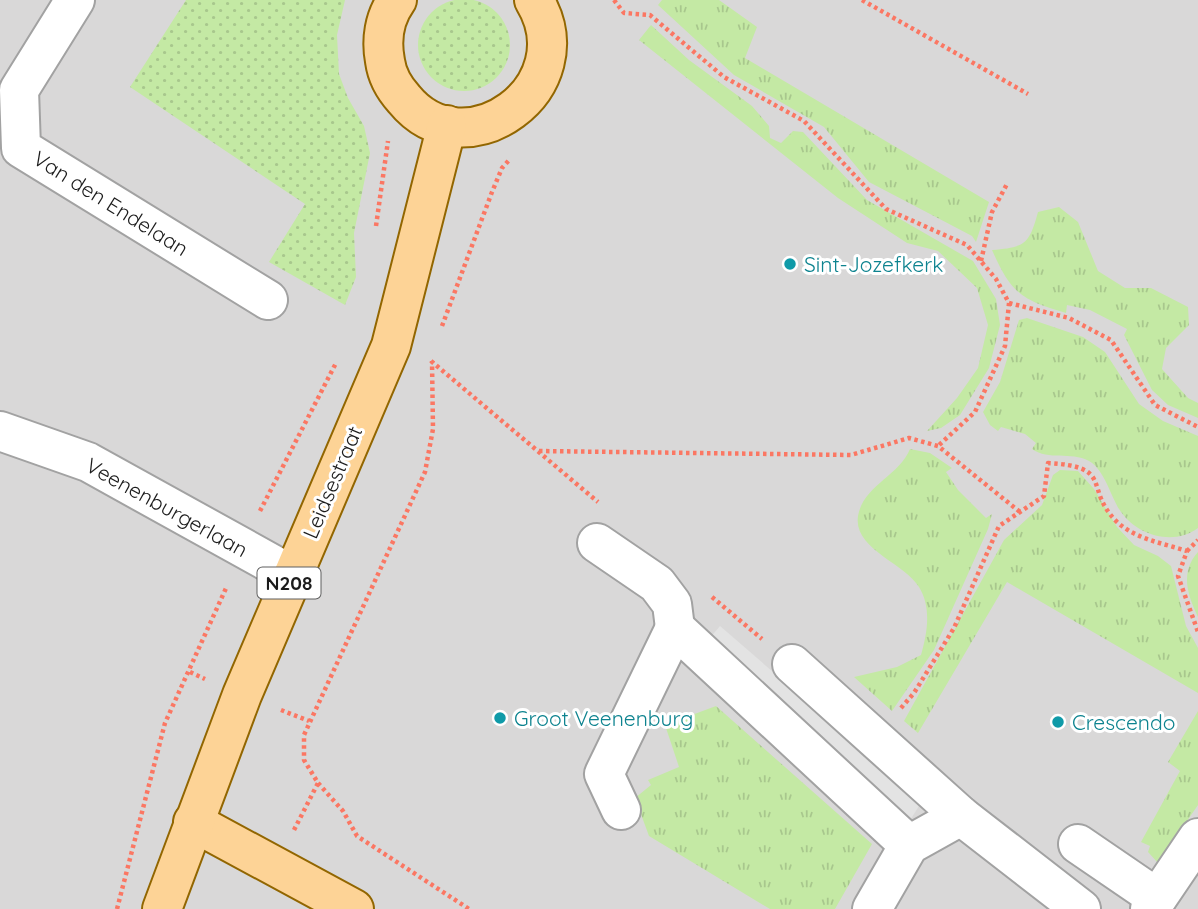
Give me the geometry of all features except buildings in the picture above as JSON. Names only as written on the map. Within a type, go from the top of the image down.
[{"type":"main road","points":[[397,0],[385,25],[383,47],[386,69],[395,88],[409,105],[426,118],[447,125],[474,126],[501,119],[523,104],[539,82],[547,55],[546,28],[537,1]]},
{"type":"main road","name":"Leidsestraat","points":[[162,909],[193,822],[292,575],[391,346],[447,125]]},
{"type":"main road","points":[[193,822],[354,909]]},
{"type":"street","name":"Van den Endelaan","points":[[75,0],[19,90],[22,148],[268,300]]},
{"type":"street","name":"Veenenburgerlaan","points":[[0,431],[88,462],[292,575]]},
{"type":"street","points":[[597,543],[657,584],[672,604],[675,628],[604,774],[621,810]]},
{"type":"street","points":[[675,628],[909,845]]},
{"type":"street","points":[[792,664],[961,816],[1081,909]]},
{"type":"street","points":[[872,909],[909,845],[961,816]]},
{"type":"street","points":[[1078,844],[1154,904],[1198,838]]},
{"type":"path","points":[[614,0],[624,13],[650,15],[724,77],[804,121],[886,209],[967,245],[996,279],[1009,303],[1004,346],[991,381],[975,412],[938,446]]},
{"type":"path","points":[[862,0],[1028,94]]},
{"type":"path","points":[[375,238],[388,139]]},
{"type":"path","points":[[438,338],[502,168]]},
{"type":"path","points":[[981,261],[992,212],[1007,184]]},
{"type":"path","points":[[1009,303],[1069,318],[1111,340],[1155,405],[1198,427]]},
{"type":"path","points":[[435,349],[432,361],[433,429],[425,472],[309,721],[304,735],[304,760],[317,782],[343,811],[357,836],[469,909]]},
{"type":"path","points":[[117,909],[165,723],[267,496],[340,355]]},
{"type":"path","points":[[538,451],[851,455],[909,438],[938,446],[1020,512]]},
{"type":"path","points":[[875,737],[914,693],[954,628],[999,526],[1044,496],[1048,463],[1078,465],[1097,481],[1104,503],[1116,520],[1135,535],[1187,551]]},
{"type":"path","points":[[1198,540],[1187,551],[1178,576],[1198,632]]},
{"type":"path","points":[[277,866],[317,782]]},
{"type":"shaded area","points":[[0,0],[1198,0],[1198,909],[0,909]]},
{"type":"shaded area","points":[[720,626],[922,801],[909,822],[704,645]]},
{"type":"green space","points":[[464,-1],[482,2],[497,12],[507,27],[510,45],[507,63],[497,78],[482,88],[464,91],[446,88],[431,78],[421,63],[418,45],[421,27],[431,12],[446,2]]},
{"type":"green space","points":[[186,0],[345,0],[337,35],[339,74],[348,98],[364,126],[370,153],[354,233],[356,277],[345,305],[269,262],[305,204],[130,87]]},
{"type":"green space","points":[[662,0],[719,0],[757,27],[745,58],[989,202],[976,242],[972,236],[869,182],[824,127],[734,75],[658,5]]},
{"type":"green space","points":[[651,25],[689,60],[752,106],[769,126],[770,138],[781,143],[793,131],[803,132],[867,200],[973,261],[996,299],[1000,325],[989,368],[960,415],[941,428],[927,431],[957,398],[978,368],[988,325],[977,288],[938,251],[907,243],[838,198],[639,40]]},
{"type":"green space","points":[[1059,207],[1078,222],[1098,271],[1125,288],[1151,288],[1188,307],[1189,325],[1166,348],[1162,369],[1188,398],[1198,403],[1198,418],[1168,405],[1152,390],[1124,335],[1127,329],[1090,310],[1067,305],[1066,313],[1038,304],[1019,293],[1005,276],[992,250],[1024,242],[1032,231],[1038,212]]},
{"type":"green space","points":[[1027,318],[1083,337],[1105,352],[1139,404],[1163,421],[1198,436],[1198,528],[1168,537],[1147,532],[1137,527],[1121,512],[1095,465],[1082,458],[1039,453],[1032,449],[1036,443],[1025,434],[1001,427],[998,431],[990,425],[983,412],[1000,382],[1019,320]]},
{"type":"green space","points":[[910,449],[930,453],[952,468],[946,472],[958,490],[986,518],[992,514],[988,529],[934,650],[892,711],[854,677],[897,667],[921,655],[926,630],[926,604],[912,578],[863,538],[858,516],[867,497],[898,467]]},
{"type":"green space","points":[[1060,470],[1078,471],[1094,489],[1117,527],[1134,545],[1158,556],[1171,566],[1186,626],[1198,648],[1198,693],[1007,582],[918,733],[904,721],[1004,540],[1042,505],[1053,475]]},
{"type":"green space","points":[[1198,552],[1198,617],[1188,592],[1187,575]]},
{"type":"green space","points":[[716,706],[872,844],[835,909],[770,909],[649,836],[635,798],[651,785],[648,780],[679,767],[665,725]]},
{"type":"green space","points":[[1198,711],[1198,805],[1158,863],[1148,852],[1150,846],[1141,842],[1180,771],[1168,762]]},
{"type":"place","name":"Sint-Jozefkerk","points":[[790,264]]},
{"type":"place","name":"Groot Veenenburg","points":[[500,718]]},
{"type":"place","name":"Crescendo","points":[[1058,722]]}]
